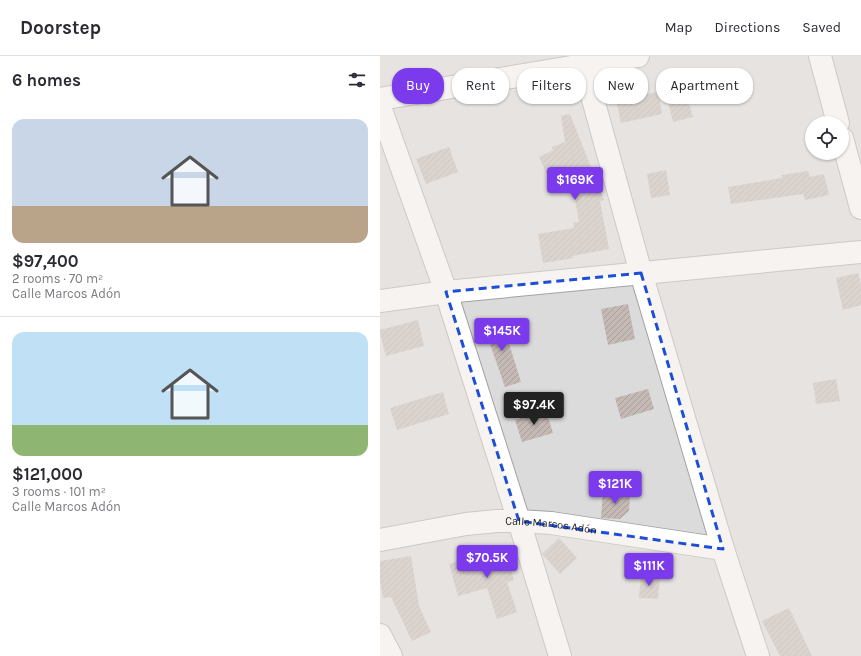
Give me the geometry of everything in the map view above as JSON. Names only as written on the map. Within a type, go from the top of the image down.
[{"type":"street","points":[[380,99],[582,61],[638,56]]},
{"type":"street","points":[[820,56],[836,116]]},
{"type":"street","points":[[582,61],[641,273],[723,549],[758,656]]},
{"type":"street","points":[[380,107],[446,292],[560,656]]},
{"type":"street","points":[[848,160],[861,208]]},
{"type":"street","points":[[380,301],[446,292],[861,252]]},
{"type":"street","name":"Calle Marcos Adón","points":[[380,540],[466,524],[497,521],[518,521],[551,524],[723,549]]},
{"type":"street","points":[[380,635],[391,656]]},
{"type":"highlighted area","points":[[641,273],[723,549],[519,521],[446,292]]},
{"type":"shaded area","points":[[380,56],[861,56],[861,656],[380,656]]},
{"type":"building","points":[[656,92],[656,104],[660,104],[662,114],[621,123],[617,104],[648,104],[648,94]]},
{"type":"building","points":[[668,104],[689,104],[693,117],[673,122]]},
{"type":"building","points":[[570,114],[604,200],[600,201],[609,249],[572,256],[573,258],[543,263],[538,234],[574,228],[573,223],[579,222],[569,166],[548,177],[539,157],[553,150],[552,147],[565,142],[561,116]]},
{"type":"building","points":[[449,147],[458,172],[426,184],[416,159]]},
{"type":"building","points":[[666,170],[670,195],[651,198],[647,174]]},
{"type":"building","points":[[808,171],[810,177],[824,174],[829,195],[805,200],[803,194],[731,204],[728,187],[782,178],[782,175]]},
{"type":"building","points":[[858,273],[861,285],[861,305],[843,310],[836,278]]},
{"type":"building","points":[[628,304],[635,339],[608,345],[601,309]]},
{"type":"building","points":[[501,318],[521,382],[505,387],[483,324]]},
{"type":"building","points":[[418,320],[424,346],[386,356],[380,330]]},
{"type":"building","points":[[836,379],[840,401],[816,404],[813,383]]},
{"type":"building","points":[[648,389],[654,409],[621,419],[615,398]]},
{"type":"building","points":[[443,392],[449,414],[397,430],[390,408]]},
{"type":"building","points":[[546,411],[553,433],[522,442],[515,420]]},
{"type":"building","points":[[603,491],[630,492],[629,511],[620,519],[601,518]]},
{"type":"building","points":[[559,538],[577,558],[560,574],[542,554]]},
{"type":"building","points":[[504,548],[514,580],[507,582],[517,612],[497,619],[487,588],[458,596],[449,564]]},
{"type":"building","points":[[411,556],[419,606],[431,632],[412,641],[391,597],[383,598],[380,581],[380,561]]},
{"type":"building","points":[[641,574],[660,576],[658,599],[639,598]]},
{"type":"building","points":[[789,608],[812,656],[780,656],[762,621]]}]
